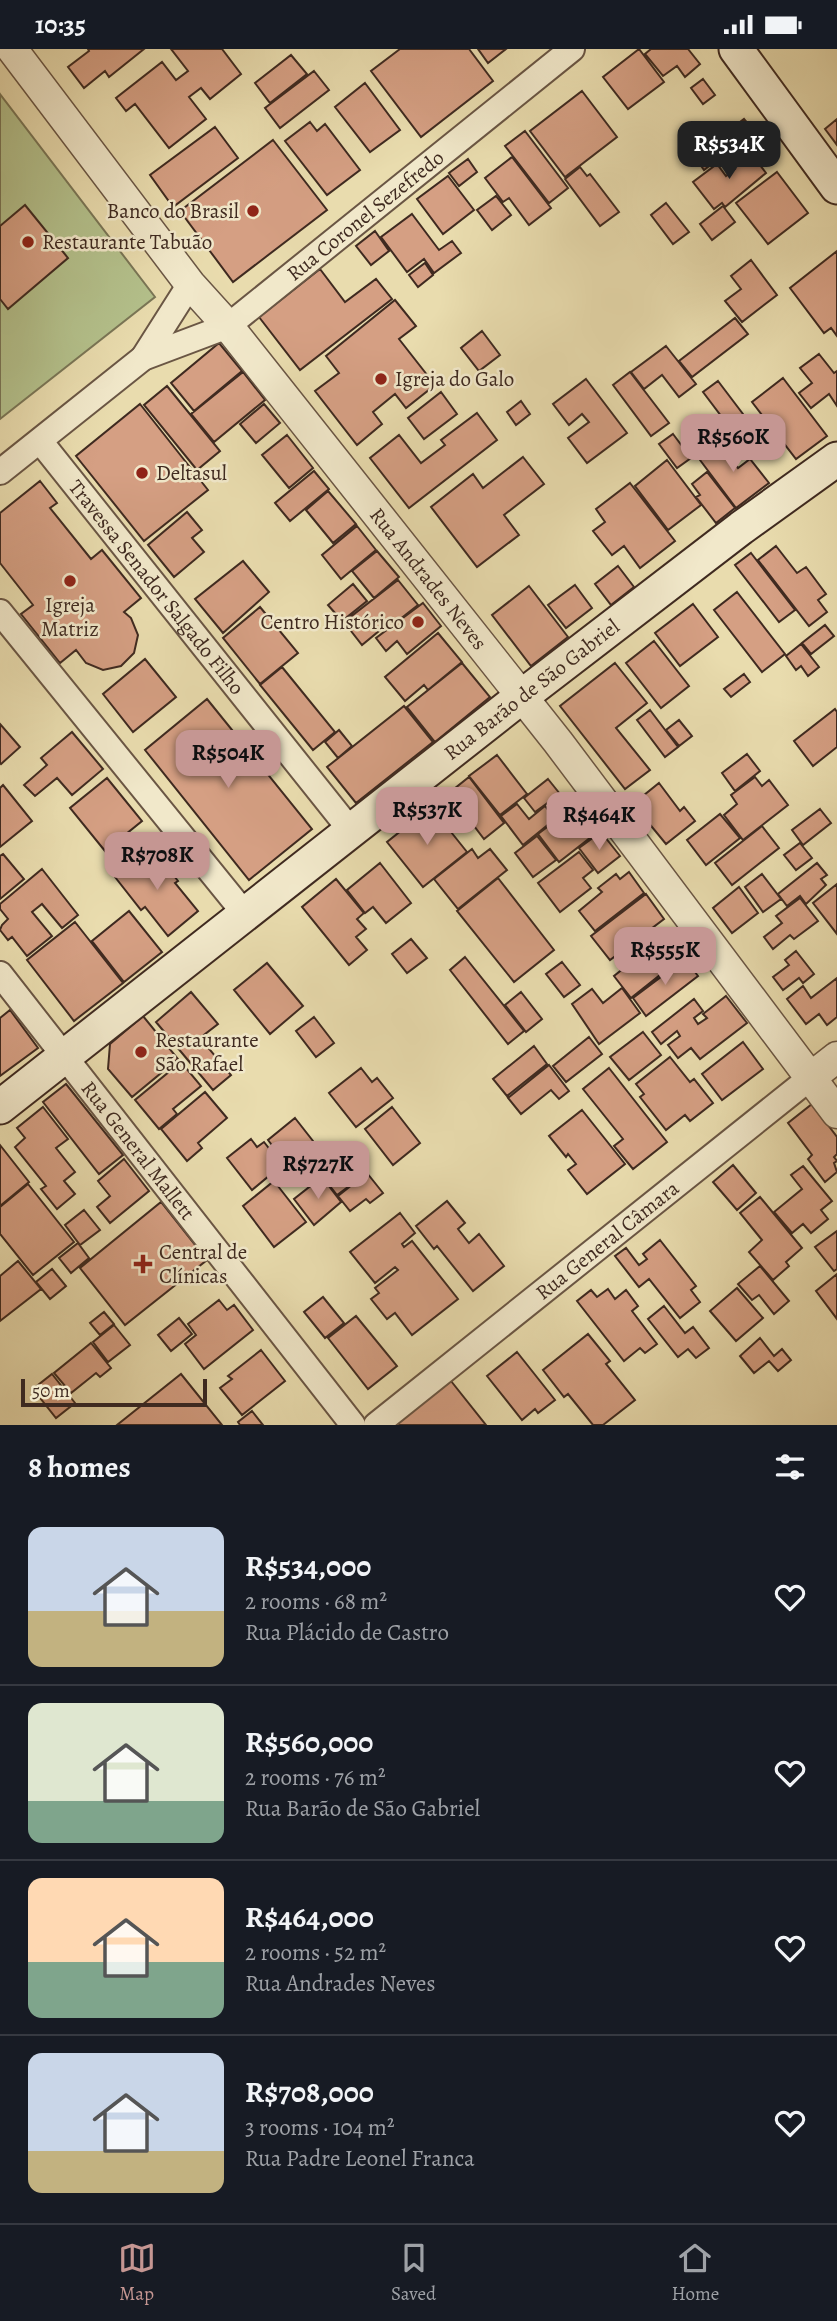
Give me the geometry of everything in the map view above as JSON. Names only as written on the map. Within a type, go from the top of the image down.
[{"type":"main road","points":[[736,49],[837,187]]},
{"type":"main road","name":"Rua Barão de São Gabriel","points":[[0,1107],[521,697],[741,528],[837,459]]},
{"type":"street","name":"Rua Andrades Neves","points":[[12,49],[190,284],[228,326],[566,753],[837,1114]]},
{"type":"street","name":"Rua Coronel Sezefredo","points":[[0,471],[143,358],[228,326],[572,49]]},
{"type":"street","name":"Rua Coronel Sezefredo","points":[[143,358],[190,284]]},
{"type":"street","name":"Travessa Senador Salgado Filho","points":[[40,441],[352,832]]},
{"type":"street","points":[[0,612],[245,914]]},
{"type":"street","name":"Rua General Mallett","points":[[0,974],[353,1425]]},
{"type":"street","name":"Rua General Câmara","points":[[376,1425],[837,1057]]},
{"type":"green space","points":[[0,94],[155,297],[0,419]]},
{"type":"building","points":[[88,49],[144,49],[109,77],[105,71],[84,88],[68,67],[89,51]]},
{"type":"building","points":[[171,49],[222,49],[241,74],[210,99],[201,88],[189,97],[206,119],[169,148],[135,104],[126,111],[116,98],[162,62],[176,80],[188,71]]},
{"type":"building","points":[[400,49],[469,49],[493,81],[421,137],[371,71]]},
{"type":"building","points":[[478,49],[506,49],[488,63]]},
{"type":"building","points":[[639,49],[664,82],[628,109],[603,77]]},
{"type":"building","points":[[651,49],[688,49],[700,64],[685,77],[677,66],[663,76],[645,54]]},
{"type":"building","points":[[291,55],[307,74],[270,103],[255,83]]},
{"type":"building","points":[[314,71],[329,90],[280,128],[265,108]]},
{"type":"building","points":[[703,79],[715,95],[703,104],[691,88]]},
{"type":"building","points":[[365,83],[400,130],[370,152],[335,107]]},
{"type":"building","points":[[582,91],[617,137],[565,177],[530,131]]},
{"type":"building","points":[[744,119],[754,131],[704,170],[695,157]]},
{"type":"building","points":[[837,119],[837,145],[825,129]]},
{"type":"building","points":[[310,122],[317,131],[325,124],[360,170],[327,195],[285,141]]},
{"type":"building","points":[[215,127],[238,158],[173,207],[150,175]]},
{"type":"building","points":[[525,131],[568,188],[549,203],[505,146]]},
{"type":"building","name":"Banco do Brasil","points":[[273,140],[327,210],[233,282],[180,211]]},
{"type":"building","points":[[750,152],[766,173],[725,207],[722,203],[714,209],[693,182],[717,164],[726,176],[735,169],[732,166]]},
{"type":"building","points":[[512,157],[551,208],[529,225],[509,198],[503,202],[485,178]]},
{"type":"building","points":[[468,159],[477,172],[459,186],[449,173]]},
{"type":"building","points":[[580,167],[587,176],[590,174],[619,212],[600,226],[565,179]]},
{"type":"building","points":[[777,172],[808,213],[768,244],[736,203]]},
{"type":"building","points":[[448,176],[474,210],[443,234],[417,199]]},
{"type":"building","points":[[496,196],[511,215],[492,230],[477,210]]},
{"type":"building","points":[[666,203],[689,232],[673,244],[651,215]]},
{"type":"building","name":"Restaurante Tabuão","points":[[25,205],[68,258],[8,309],[0,299],[0,226]]},
{"type":"building","points":[[723,206],[735,222],[712,240],[700,224]]},
{"type":"building","points":[[412,214],[439,250],[452,241],[461,253],[434,273],[424,259],[407,272],[381,237]]},
{"type":"building","points":[[375,231],[389,251],[371,265],[356,246]]},
{"type":"building","points":[[837,251],[837,336],[831,328],[824,333],[790,288]]},
{"type":"building","points":[[751,260],[777,295],[742,322],[725,301],[741,289],[731,276]]},
{"type":"building","points":[[425,263],[433,275],[418,287],[409,275]]},
{"type":"building","points":[[320,269],[345,302],[376,279],[392,299],[300,370],[259,317]]},
{"type":"building","name":"Igreja do Galo","points":[[395,300],[416,326],[399,339],[435,385],[406,408],[395,394],[373,412],[382,424],[357,445],[315,391],[339,373],[326,356]]},
{"type":"building","points":[[735,318],[748,334],[692,377],[679,361]]},
{"type":"building","points":[[482,331],[500,355],[479,371],[461,348]]},
{"type":"building","points":[[219,343],[242,371],[194,411],[171,383]]},
{"type":"building","points":[[666,346],[696,384],[679,397],[662,375],[644,389],[631,372]]},
{"type":"building","points":[[819,354],[834,373],[837,371],[837,406],[829,394],[811,408],[799,393],[812,383],[800,368]]},
{"type":"building","points":[[243,372],[265,400],[214,442],[191,414]]},
{"type":"building","points":[[630,372],[669,423],[651,436],[613,385]]},
{"type":"building","points":[[783,378],[827,436],[796,459],[752,402]]},
{"type":"building","points":[[586,379],[627,433],[587,463],[568,438],[589,422],[582,414],[569,425],[553,404]]},
{"type":"building","points":[[718,381],[746,418],[731,429],[703,392]]},
{"type":"building","points":[[167,386],[220,451],[197,470],[144,405]]},
{"type":"building","points":[[441,392],[457,414],[424,439],[408,418]]},
{"type":"building","points":[[521,401],[530,414],[516,425],[507,412]]},
{"type":"building","name":"Deltasul","points":[[140,404],[208,490],[144,541],[76,456]]},
{"type":"building","points":[[264,404],[280,423],[256,443],[240,424]]},
{"type":"building","points":[[477,413],[497,440],[409,508],[370,458],[399,435],[421,463],[445,445],[441,440]]},
{"type":"building","points":[[673,434],[691,458],[677,468],[659,444]]},
{"type":"building","points":[[287,435],[313,468],[289,488],[262,455]]},
{"type":"building","points":[[717,440],[738,468],[750,459],[769,483],[736,508],[697,456]]},
{"type":"building","points":[[523,457],[544,484],[504,515],[519,535],[477,567],[431,507],[473,474],[483,488]]},
{"type":"building","points":[[667,460],[701,505],[668,530],[635,486]]},
{"type":"building","points":[[314,471],[329,489],[290,521],[275,503]]},
{"type":"building","points":[[707,472],[735,508],[716,523],[696,497],[700,495],[692,484]]},
{"type":"building","name":"Igreja Matriz","points":[[40,481],[57,503],[50,508],[91,559],[102,550],[141,598],[124,612],[131,618],[138,635],[134,653],[121,666],[103,670],[86,663],[76,650],[60,663],[21,614],[33,605],[0,563],[0,513]]},
{"type":"building","points":[[630,483],[675,541],[640,568],[624,546],[612,555],[593,531],[605,522],[596,509]]},
{"type":"building","points":[[328,491],[356,524],[333,543],[306,510]]},
{"type":"building","points":[[187,512],[202,530],[192,538],[204,552],[174,577],[148,545]]},
{"type":"building","points":[[357,526],[376,550],[341,579],[322,555]]},
{"type":"building","points":[[776,546],[797,573],[806,567],[826,594],[818,600],[827,612],[809,626],[758,560]]},
{"type":"building","points":[[377,551],[399,577],[374,598],[352,571]]},
{"type":"building","points":[[751,553],[795,610],[779,622],[735,565]]},
{"type":"building","points":[[243,561],[269,592],[223,633],[195,599]]},
{"type":"building","points":[[618,566],[634,587],[611,605],[595,584]]},
{"type":"building","points":[[398,580],[418,605],[390,627],[382,618],[380,620],[385,626],[362,645],[344,622]]},
{"type":"building","points":[[353,584],[367,601],[342,621],[328,605]]},
{"type":"building","points":[[575,585],[592,608],[566,628],[548,605]]},
{"type":"building","points":[[529,586],[568,637],[531,666],[492,615]]},
{"type":"building","points":[[737,592],[785,654],[762,672],[714,610]]},
{"type":"building","points":[[423,603],[441,626],[407,654],[397,641],[386,651],[376,638]]},
{"type":"building","points":[[693,604],[718,637],[680,666],[655,633]]},
{"type":"building","points":[[260,607],[298,653],[260,684],[223,638]]},
{"type":"building","points":[[825,625],[834,636],[811,654],[802,643]]},
{"type":"building","points":[[438,633],[462,662],[428,690],[424,685],[405,701],[385,677]]},
{"type":"building","points":[[654,641],[689,686],[661,708],[626,663]]},
{"type":"building","points":[[801,644],[819,667],[808,676],[801,666],[796,670],[786,656]]},
{"type":"building","points":[[145,659],[176,697],[133,732],[103,694]]},
{"type":"building","points":[[462,663],[490,697],[435,742],[407,707]]},
{"type":"building","points":[[615,663],[647,703],[616,728],[650,770],[625,789],[560,706]]},
{"type":"building","points":[[282,667],[335,732],[313,750],[260,685]]},
{"type":"building","points":[[744,674],[750,682],[731,697],[724,689]]},
{"type":"building","points":[[207,699],[312,829],[249,880],[145,750]]},
{"type":"building","points":[[404,706],[433,742],[356,803],[327,767]]},
{"type":"building","points":[[835,709],[837,747],[813,766],[794,741]]},
{"type":"building","points":[[650,710],[678,747],[665,757],[637,720]]},
{"type":"building","points":[[679,720],[692,736],[679,746],[666,730]]},
{"type":"building","points":[[0,724],[20,747],[1,764],[0,763]]},
{"type":"building","points":[[339,730],[352,746],[338,758],[325,742]]},
{"type":"building","points":[[72,732],[103,769],[72,795],[57,778],[35,796],[24,785],[47,765],[41,758]]},
{"type":"building","points":[[747,754],[760,771],[735,791],[722,773]]},
{"type":"building","points":[[497,755],[527,794],[500,815],[469,776]]},
{"type":"building","points":[[469,777],[504,823],[484,839],[449,793]]},
{"type":"building","points":[[755,777],[762,786],[769,780],[788,805],[743,840],[724,815],[737,804],[731,795]]},
{"type":"building","points":[[107,778],[142,821],[105,851],[70,808]]},
{"type":"building","points":[[548,779],[560,794],[535,812],[524,798]]},
{"type":"building","points":[[659,783],[680,811],[684,807],[695,821],[666,844],[633,804]]},
{"type":"building","points":[[3,785],[32,821],[0,847],[0,788]]},
{"type":"building","points":[[579,803],[600,830],[559,862],[538,834]]},
{"type":"building","points":[[517,804],[529,819],[545,806],[555,819],[523,845],[501,816]]},
{"type":"building","points":[[431,807],[467,852],[423,887],[387,842]]},
{"type":"building","points":[[820,809],[831,823],[803,845],[792,830]]},
{"type":"building","points":[[720,814],[740,838],[706,865],[687,840]]},
{"type":"building","points":[[762,826],[779,848],[732,885],[715,863]]},
{"type":"building","points":[[601,832],[620,856],[598,873],[579,848]]},
{"type":"building","points":[[537,836],[556,860],[533,877],[515,853]]},
{"type":"building","points":[[800,843],[812,858],[796,870],[784,855]]},
{"type":"building","points":[[152,848],[198,911],[168,936],[145,907],[141,910],[115,877]]},
{"type":"building","points":[[472,849],[478,858],[490,849],[507,870],[458,909],[434,879]]},
{"type":"building","points":[[579,852],[593,870],[583,878],[591,888],[560,912],[538,883]]},
{"type":"building","points":[[3,854],[24,879],[0,899],[0,856]]},
{"type":"building","points":[[380,863],[411,903],[386,923],[373,907],[365,913],[347,890]]},
{"type":"building","points":[[817,863],[827,875],[821,879],[826,885],[806,904],[800,896],[787,906],[778,894]]},
{"type":"building","points":[[42,869],[78,915],[62,928],[42,904],[32,912],[52,936],[27,956],[12,937],[8,940],[0,930],[8,919],[0,909],[0,904]]},
{"type":"building","points":[[629,872],[644,893],[595,931],[579,911],[602,892],[598,888],[616,874],[620,879]]},
{"type":"building","points":[[762,874],[781,899],[763,912],[745,887]]},
{"type":"building","points":[[498,878],[554,950],[514,982],[457,911]]},
{"type":"building","points":[[336,879],[364,913],[357,919],[366,929],[356,937],[367,950],[349,965],[302,907]]},
{"type":"building","points":[[837,884],[837,934],[813,903]]},
{"type":"building","points":[[739,887],[758,913],[732,933],[713,908]]},
{"type":"building","points":[[646,894],[664,919],[610,960],[591,936]]},
{"type":"building","points":[[800,898],[818,921],[794,939],[790,935],[773,949],[764,937],[782,923],[776,916]]},
{"type":"building","points":[[129,911],[162,952],[124,982],[92,941]]},
{"type":"building","points":[[75,922],[123,983],[74,1021],[27,960]]},
{"type":"building","points":[[673,929],[690,951],[631,998],[614,976]]},
{"type":"building","points":[[411,939],[427,958],[407,973],[392,954]]},
{"type":"building","points":[[796,951],[814,974],[803,983],[799,978],[783,990],[773,977],[789,965],[785,960]]},
{"type":"building","points":[[465,957],[524,1031],[508,1044],[450,970]]},
{"type":"building","points":[[685,959],[698,976],[646,1016],[633,998]]},
{"type":"building","points":[[562,962],[580,985],[564,997],[546,974]]},
{"type":"building","points":[[267,963],[303,1006],[270,1034],[234,990]]},
{"type":"building","points":[[837,978],[837,1017],[827,1025],[819,1014],[806,1024],[787,999],[803,986],[811,998]]},
{"type":"building","points":[[622,988],[640,1013],[599,1044],[572,1004],[592,989],[603,1003]]},
{"type":"building","points":[[191,992],[218,1024],[200,1038],[231,1075],[213,1090],[156,1022]]},
{"type":"building","points":[[521,992],[542,1019],[526,1032],[505,1005]]},
{"type":"building","points":[[726,996],[747,1023],[700,1059],[691,1048],[678,1058],[668,1045],[680,1036],[677,1031],[661,1044],[652,1032],[694,999],[703,1011],[694,1018],[698,1024],[707,1018],[703,1014]]},
{"type":"building","points":[[10,1010],[38,1048],[0,1076],[0,1018]]},
{"type":"building","name":"Restaurante São Rafael","points":[[143,1016],[178,1059],[132,1097],[108,1069],[110,1044]]},
{"type":"building","points":[[314,1017],[334,1043],[316,1057],[296,1031]]},
{"type":"building","points":[[643,1032],[661,1055],[629,1080],[610,1057]]},
{"type":"building","points":[[589,1037],[602,1054],[566,1082],[553,1066]]},
{"type":"building","points":[[743,1042],[763,1069],[722,1100],[702,1074]]},
{"type":"building","points":[[534,1046],[547,1064],[507,1096],[493,1079]]},
{"type":"building","points":[[670,1057],[690,1082],[694,1079],[713,1103],[690,1121],[685,1115],[666,1130],[640,1097],[644,1094],[636,1084]]},
{"type":"building","points":[[181,1062],[201,1086],[173,1109],[177,1114],[159,1129],[135,1100]]},
{"type":"building","points":[[549,1065],[569,1091],[559,1099],[551,1090],[521,1114],[508,1098]]},
{"type":"building","points":[[361,1068],[372,1082],[377,1078],[393,1098],[356,1127],[329,1093]]},
{"type":"building","points":[[609,1068],[667,1142],[633,1169],[614,1146],[623,1139],[583,1089]]},
{"type":"building","points":[[66,1084],[123,1155],[99,1174],[43,1102]]},
{"type":"building","points":[[205,1092],[227,1118],[198,1143],[202,1148],[187,1161],[161,1129]]},
{"type":"building","points":[[812,1104],[837,1137],[837,1154],[834,1157],[837,1161],[834,1163],[837,1172],[825,1182],[808,1159],[812,1155],[788,1123]]},
{"type":"building","points":[[43,1107],[68,1139],[56,1148],[75,1172],[64,1181],[75,1194],[57,1209],[41,1189],[46,1186],[15,1147],[25,1138],[17,1128]]},
{"type":"building","points":[[392,1107],[420,1143],[393,1165],[365,1129]]},
{"type":"building","points":[[582,1110],[625,1164],[587,1194],[568,1170],[576,1164],[568,1154],[566,1157],[549,1136]]},
{"type":"building","points":[[295,1118],[313,1141],[298,1152],[302,1157],[289,1167],[268,1140]]},
{"type":"building","points":[[251,1139],[257,1147],[264,1142],[282,1165],[252,1190],[227,1158]]},
{"type":"building","points":[[0,1145],[29,1182],[0,1206]]},
{"type":"building","points":[[355,1158],[367,1173],[337,1195],[326,1181]]},
{"type":"building","points":[[124,1159],[149,1191],[110,1223],[97,1207],[110,1196],[98,1181]]},
{"type":"building","points":[[733,1165],[756,1193],[737,1210],[713,1182]]},
{"type":"building","points":[[803,1166],[832,1201],[821,1210],[828,1219],[811,1233],[803,1224],[792,1233],[774,1212],[802,1189],[791,1175]]},
{"type":"building","points":[[367,1173],[383,1193],[370,1203],[366,1199],[350,1211],[338,1196]]},
{"type":"building","points":[[322,1177],[341,1202],[314,1225],[294,1199]]},
{"type":"building","points":[[274,1181],[306,1222],[274,1247],[243,1206]]},
{"type":"building","points":[[28,1184],[74,1242],[33,1275],[0,1234],[0,1207]]},
{"type":"building","points":[[760,1197],[802,1248],[786,1262],[789,1266],[773,1280],[749,1252],[762,1240],[740,1213]]},
{"type":"building","points":[[447,1201],[465,1223],[458,1229],[469,1243],[479,1234],[504,1266],[473,1291],[437,1246],[434,1249],[416,1226]]},
{"type":"building","name":"Central de Clínicas","points":[[161,1202],[207,1260],[125,1325],[80,1268]]},
{"type":"building","points":[[84,1210],[100,1230],[80,1245],[65,1225]]},
{"type":"building","points":[[400,1213],[415,1233],[402,1244],[404,1247],[412,1241],[458,1299],[412,1335],[395,1313],[387,1319],[371,1299],[379,1293],[375,1288],[398,1270],[395,1267],[375,1283],[350,1252]]},
{"type":"building","points":[[837,1231],[837,1269],[834,1271],[815,1247]]},
{"type":"building","points":[[660,1240],[696,1286],[691,1290],[700,1302],[680,1318],[649,1279],[639,1287],[615,1256],[626,1248],[639,1265],[647,1259],[643,1254]]},
{"type":"building","points":[[78,1243],[89,1258],[71,1273],[59,1258]]},
{"type":"building","points":[[18,1261],[41,1289],[0,1321],[0,1276]]},
{"type":"building","points":[[760,1266],[789,1301],[774,1314],[759,1295],[752,1300],[738,1284]]},
{"type":"building","points":[[52,1269],[66,1286],[50,1299],[36,1282]]},
{"type":"building","points":[[837,1274],[837,1319],[816,1291]]},
{"type":"building","points":[[737,1288],[763,1318],[736,1341],[710,1311]]},
{"type":"building","points":[[608,1289],[615,1299],[626,1290],[638,1306],[632,1311],[657,1344],[645,1353],[640,1348],[624,1361],[577,1301],[591,1290],[597,1297]]},
{"type":"building","points":[[323,1297],[344,1323],[325,1338],[304,1312]]},
{"type":"building","points":[[219,1300],[227,1310],[234,1305],[253,1330],[204,1369],[185,1344],[196,1335],[188,1324]]},
{"type":"building","points":[[664,1306],[685,1333],[693,1327],[709,1348],[696,1358],[688,1349],[678,1357],[648,1319]]},
{"type":"building","points":[[104,1312],[114,1324],[100,1335],[90,1323]]},
{"type":"building","points":[[356,1316],[397,1366],[368,1389],[328,1338]]},
{"type":"building","points":[[179,1318],[192,1334],[171,1351],[158,1335]]},
{"type":"building","points":[[114,1325],[130,1345],[108,1362],[93,1342]]},
{"type":"building","points":[[588,1334],[610,1361],[606,1364],[635,1400],[603,1425],[593,1425],[568,1394],[564,1397],[543,1370]]},
{"type":"building","points":[[760,1338],[774,1356],[782,1349],[791,1360],[778,1371],[769,1361],[754,1373],[740,1356]]},
{"type":"building","points":[[91,1343],[111,1368],[100,1377],[96,1373],[71,1393],[54,1373]]},
{"type":"building","points":[[261,1350],[285,1381],[242,1415],[220,1388],[232,1379],[228,1376]]},
{"type":"building","points":[[517,1352],[555,1400],[538,1413],[535,1409],[522,1420],[487,1376]]},
{"type":"building","points":[[52,1374],[75,1403],[56,1418],[33,1389]]},
{"type":"building","points":[[181,1374],[222,1425],[117,1425]]},
{"type":"building","points":[[451,1381],[486,1425],[396,1425],[411,1412]]},
{"type":"building","points":[[252,1411],[263,1425],[240,1425],[238,1422]]},
{"type":"place","name":"Banco do Brasil","points":[[253,211]]},
{"type":"place","name":"Restaurante Tabuão","points":[[28,242]]},
{"type":"place","name":"Igreja do Galo","points":[[381,379]]},
{"type":"place","name":"Deltasul","points":[[142,473]]},
{"type":"place","name":"Igreja Matriz","points":[[70,581]]},
{"type":"place","name":"Centro Histórico","points":[[418,622]]},
{"type":"place","name":"Restaurante São Rafael","points":[[141,1052]]},
{"type":"place","name":"Central de Clínicas","points":[[143,1264]]}]
